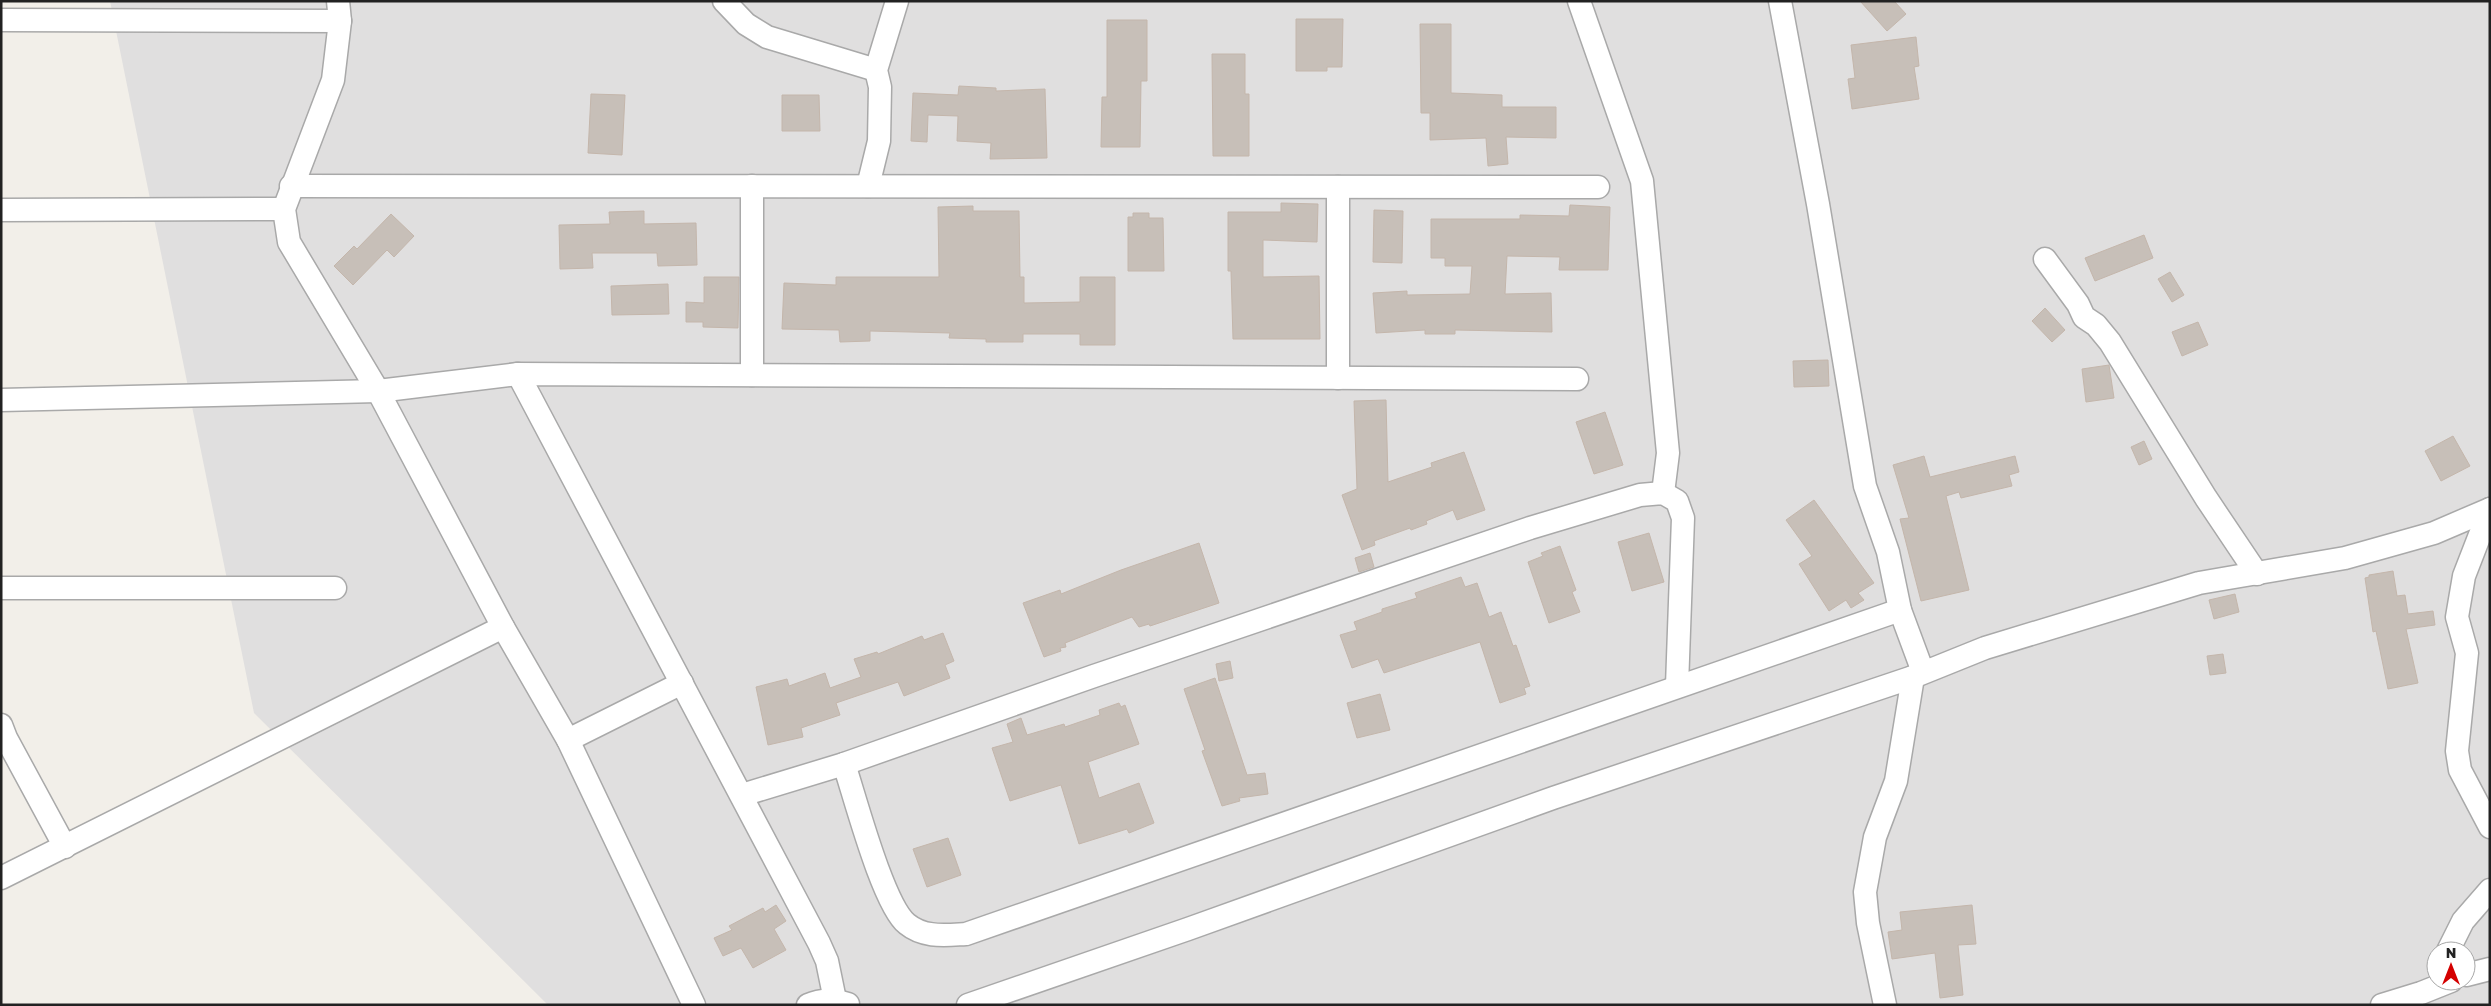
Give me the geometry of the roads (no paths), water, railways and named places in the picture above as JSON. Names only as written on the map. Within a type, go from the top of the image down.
[{"type":"street","points":[[724,1],[746,24],[767,37],[876,70]]},
{"type":"street","points":[[868,186],[879,140],[880,87],[876,70],[897,1]]},
{"type":"street","points":[[1579,1],[1642,181],[1668,453],[1664,493]]},
{"type":"street","points":[[1780,1],[1822,223],[1865,486],[1888,552],[1900,610],[1918,674],[1896,781],[1875,837],[1865,892],[1868,923],[1885,1005]]},
{"type":"street","points":[[1,20],[341,7],[333,80],[291,186],[284,209],[289,242],[378,391],[503,627],[568,740],[694,1005]]},
{"type":"street","points":[[291,186],[1598,187]]},
{"type":"street","points":[[752,186],[752,375]]},
{"type":"street","points":[[1338,187],[1338,378]]},
{"type":"street","points":[[1,210],[284,209]]},
{"type":"street","points":[[2045,259],[2078,304],[2084,317],[2096,325],[2110,342],[2201,489],[2257,574]]},
{"type":"street","points":[[518,374],[742,795],[827,961],[842,1003],[817,1001],[808,1005]]},
{"type":"street","points":[[1,400],[378,391],[518,374],[1577,379]]},
{"type":"street","points":[[742,795],[844,764],[1113,669],[1530,528],[1640,495],[1664,493],[1677,501],[1684,518],[1677,686]]},
{"type":"street","points":[[968,1005],[1188,929],[1553,798],[1918,674],[1985,648],[2199,583],[2354,556],[2434,532],[2490,509]]},
{"type":"street","points":[[2490,509],[2464,576],[2457,617],[2467,653],[2458,750],[2460,770],[2490,827]]},
{"type":"street","points":[[1,588],[335,588]]},
{"type":"street","points":[[844,764],[888,897],[906,924],[933,936],[966,934],[1900,610]]},
{"type":"street","points":[[1,878],[503,627]]},
{"type":"street","points":[[568,740],[682,683]]},
{"type":"street","points":[[1,725],[6,738],[65,847]]},
{"type":"street","points":[[2453,941],[2463,921],[2490,890]]},
{"type":"street","points":[[2476,972],[2490,969]]},
{"type":"street","points":[[2382,1005],[2426,991]]}]
